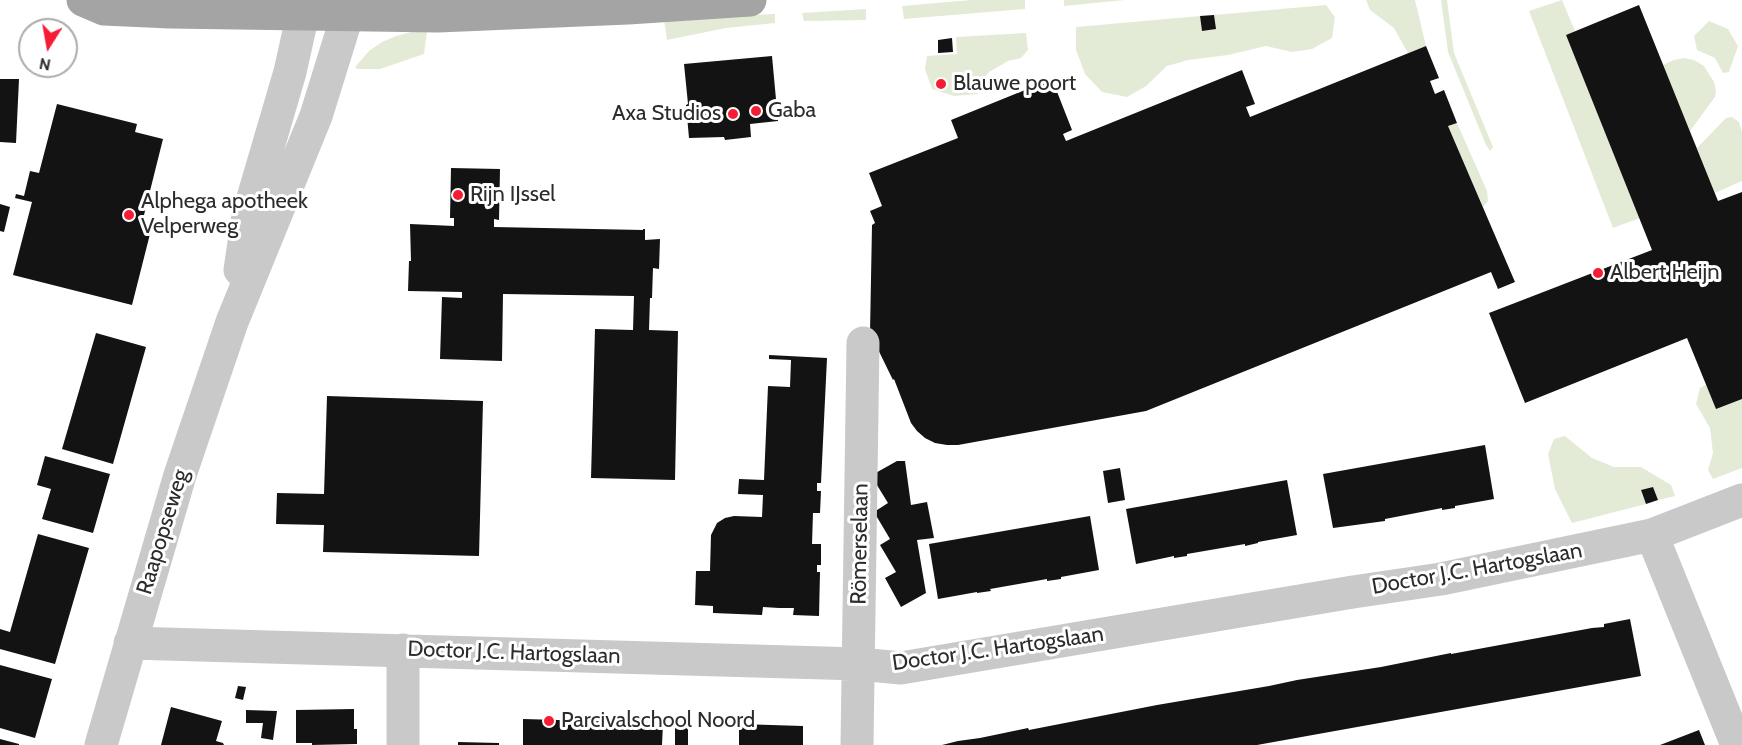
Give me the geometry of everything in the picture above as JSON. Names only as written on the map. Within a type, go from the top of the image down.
[{"type":"main road","points":[[83,0],[104,9],[217,13],[305,7],[350,7],[438,16],[750,0]]},
{"type":"street","name":"Raapopseweg","points":[[232,322],[248,214],[290,72],[305,7]]},
{"type":"street","name":"Raapopseweg","points":[[101,745],[180,475],[232,322],[316,116],[350,7]]},
{"type":"street","name":"Römerselaan","points":[[857,745],[863,343]]},
{"type":"street","name":"Doctor J.C. Hartogslaan","points":[[130,643],[859,664],[901,668],[1441,579],[1652,535],[1742,500]]},
{"type":"street","points":[[1652,535],[1737,745]]},
{"type":"street","points":[[403,650],[403,745]]},
{"type":"green space","points":[[971,0],[1025,0],[1025,9],[904,19],[902,6]]},
{"type":"green space","points":[[1064,0],[1125,0],[1064,6]]},
{"type":"green space","points":[[1366,0],[1415,0],[1426,46],[1408,53],[1394,28],[1370,10]]},
{"type":"green space","points":[[1441,0],[1447,0],[1454,53],[1493,147],[1490,151],[1448,52]]},
{"type":"green space","points":[[1562,0],[1575,31],[1566,35],[1640,218],[1613,228],[1529,11]]},
{"type":"green space","points":[[1326,5],[1335,17],[1332,38],[1312,49],[1292,52],[1266,46],[1228,55],[1188,60],[1167,66],[1146,86],[1127,97],[1102,92],[1085,74],[1076,50],[1076,27],[1200,16],[1202,31],[1214,15]]},
{"type":"green space","points":[[866,9],[866,20],[804,21],[802,13]]},
{"type":"green space","points":[[775,14],[775,23],[726,28],[667,40],[664,19]]},
{"type":"green space","points":[[1709,21],[1728,29],[1738,46],[1729,72],[1723,73],[1715,58],[1697,50],[1694,36]]},
{"type":"green space","points":[[415,31],[427,31],[424,54],[380,69],[357,69],[355,67],[369,51],[382,42]]},
{"type":"green space","points":[[1026,33],[1028,50],[1021,58],[1008,61],[989,72],[981,82],[978,94],[954,96],[932,89],[925,69],[927,56],[957,54],[956,37]]},
{"type":"green space","points":[[1684,58],[1694,60],[1704,66],[1714,82],[1716,91],[1715,97],[1690,131],[1663,65]]},
{"type":"green space","points":[[1732,117],[1739,122],[1742,132],[1742,181],[1715,193],[1697,148],[1726,118]]},
{"type":"green space","points":[[1457,123],[1487,191],[1488,201],[1483,207],[1448,126]]},
{"type":"green space","points":[[1742,373],[1742,468],[1713,479],[1708,470],[1713,453],[1710,428],[1696,404],[1700,388],[1713,381]]},
{"type":"green space","points":[[1565,436],[1592,458],[1614,467],[1641,467],[1671,485],[1675,496],[1658,500],[1653,487],[1641,491],[1646,504],[1572,523],[1555,489],[1548,454],[1554,439]]},
{"type":"building","points":[[1639,5],[1718,201],[1742,192],[1742,399],[1716,409],[1687,338],[1525,403],[1489,313],[1652,250],[1566,35]]},
{"type":"building","points":[[1214,15],[1216,29],[1202,31],[1200,16]]},
{"type":"building","points":[[952,38],[953,52],[938,53],[938,40]]},
{"type":"building","points":[[1426,46],[1439,78],[1430,81],[1435,94],[1444,90],[1457,123],[1448,126],[1515,282],[1498,289],[1491,272],[1146,411],[958,445],[935,443],[925,438],[911,423],[894,379],[870,333],[872,225],[875,223],[870,211],[882,206],[869,173],[958,138],[951,120],[1052,79],[1072,130],[1063,134],[1066,141],[1242,70],[1255,104],[1246,107],[1250,117]]},
{"type":"building","points":[[772,56],[778,121],[750,124],[751,137],[725,140],[724,137],[689,138],[684,64]]},
{"type":"building","points":[[0,79],[19,79],[16,143],[0,142]]},
{"type":"building","points":[[57,104],[137,124],[135,132],[163,139],[141,227],[151,230],[132,305],[13,275],[32,202],[15,198],[16,194],[24,196],[30,171],[39,173]]},
{"type":"building","points":[[451,168],[500,169],[499,220],[494,219],[494,227],[645,229],[645,240],[660,239],[659,269],[653,268],[649,330],[678,331],[675,480],[591,478],[595,329],[633,330],[634,296],[503,294],[502,361],[440,359],[442,297],[462,298],[462,292],[408,291],[409,261],[411,261],[410,224],[454,226],[454,218],[450,218]]},
{"type":"building","points":[[0,204],[10,207],[4,232],[0,231]]},
{"type":"building","points":[[96,333],[146,347],[113,464],[62,449]]},
{"type":"building","points":[[769,355],[827,358],[821,483],[817,483],[817,491],[821,491],[820,513],[813,513],[812,544],[821,544],[821,565],[817,565],[817,572],[820,572],[819,616],[793,615],[794,608],[763,607],[762,615],[713,613],[713,606],[695,605],[696,571],[710,571],[711,535],[717,523],[734,516],[762,517],[763,495],[738,494],[739,479],[764,480],[768,386],[790,387],[791,360],[769,359]]},
{"type":"building","points":[[327,396],[483,401],[479,556],[323,552],[324,525],[276,524],[277,493],[324,494]]},
{"type":"building","points":[[1485,445],[1494,499],[1455,506],[1455,508],[1442,510],[1442,508],[1385,519],[1385,521],[1333,528],[1323,474]]},
{"type":"building","points":[[45,456],[110,474],[93,533],[42,519],[51,489],[37,485]]},
{"type":"building","points":[[897,461],[905,461],[911,505],[927,502],[934,538],[917,540],[926,593],[901,607],[885,578],[896,572],[880,545],[890,539],[874,512],[888,503],[872,477]]},
{"type":"building","points":[[1120,468],[1125,500],[1108,503],[1103,471]]},
{"type":"building","points":[[1287,480],[1297,535],[1136,564],[1126,509]]},
{"type":"building","points":[[1653,487],[1658,500],[1646,504],[1641,490]]},
{"type":"building","points":[[1090,516],[1099,570],[1061,577],[1061,579],[1047,581],[1047,579],[938,599],[929,544]]},
{"type":"building","points":[[38,534],[89,548],[55,664],[0,649],[0,629],[10,632]]},
{"type":"building","points":[[1630,619],[1641,676],[1257,745],[942,745],[1604,627],[1604,624]]},
{"type":"building","points":[[0,665],[52,679],[35,738],[0,728]]},
{"type":"building","points":[[238,686],[246,687],[243,700],[235,698]]},
{"type":"building","points":[[171,707],[222,721],[216,741],[224,745],[161,745]]},
{"type":"building","points":[[354,709],[357,744],[296,743],[296,710]]},
{"type":"building","points":[[246,710],[277,711],[273,740],[261,738],[263,723],[246,723]]},
{"type":"building","points":[[523,719],[663,723],[662,745],[523,745]]},
{"type":"building","points":[[739,724],[803,726],[803,745],[739,745]]},
{"type":"building","points":[[675,725],[688,726],[688,745],[675,745]]},
{"type":"building","points":[[1699,730],[1705,745],[1660,745]]},
{"type":"building","points":[[0,739],[19,744],[19,745],[0,745]]},
{"type":"building","points":[[458,742],[499,743],[499,745],[458,745]]},
{"type":"place","name":"Blauwe poort","points":[[941,84]]},
{"type":"place","name":"Gaba","points":[[756,111]]},
{"type":"place","name":"Axa Studios","points":[[733,114]]},
{"type":"place","name":"Rijn IJssel","points":[[458,195]]},
{"type":"place","name":"Alphega apotheek Velperweg","points":[[129,215]]},
{"type":"place","name":"Albert Heijn","points":[[1598,273]]},
{"type":"place","name":"Parcivalschool Noord","points":[[549,721]]}]
